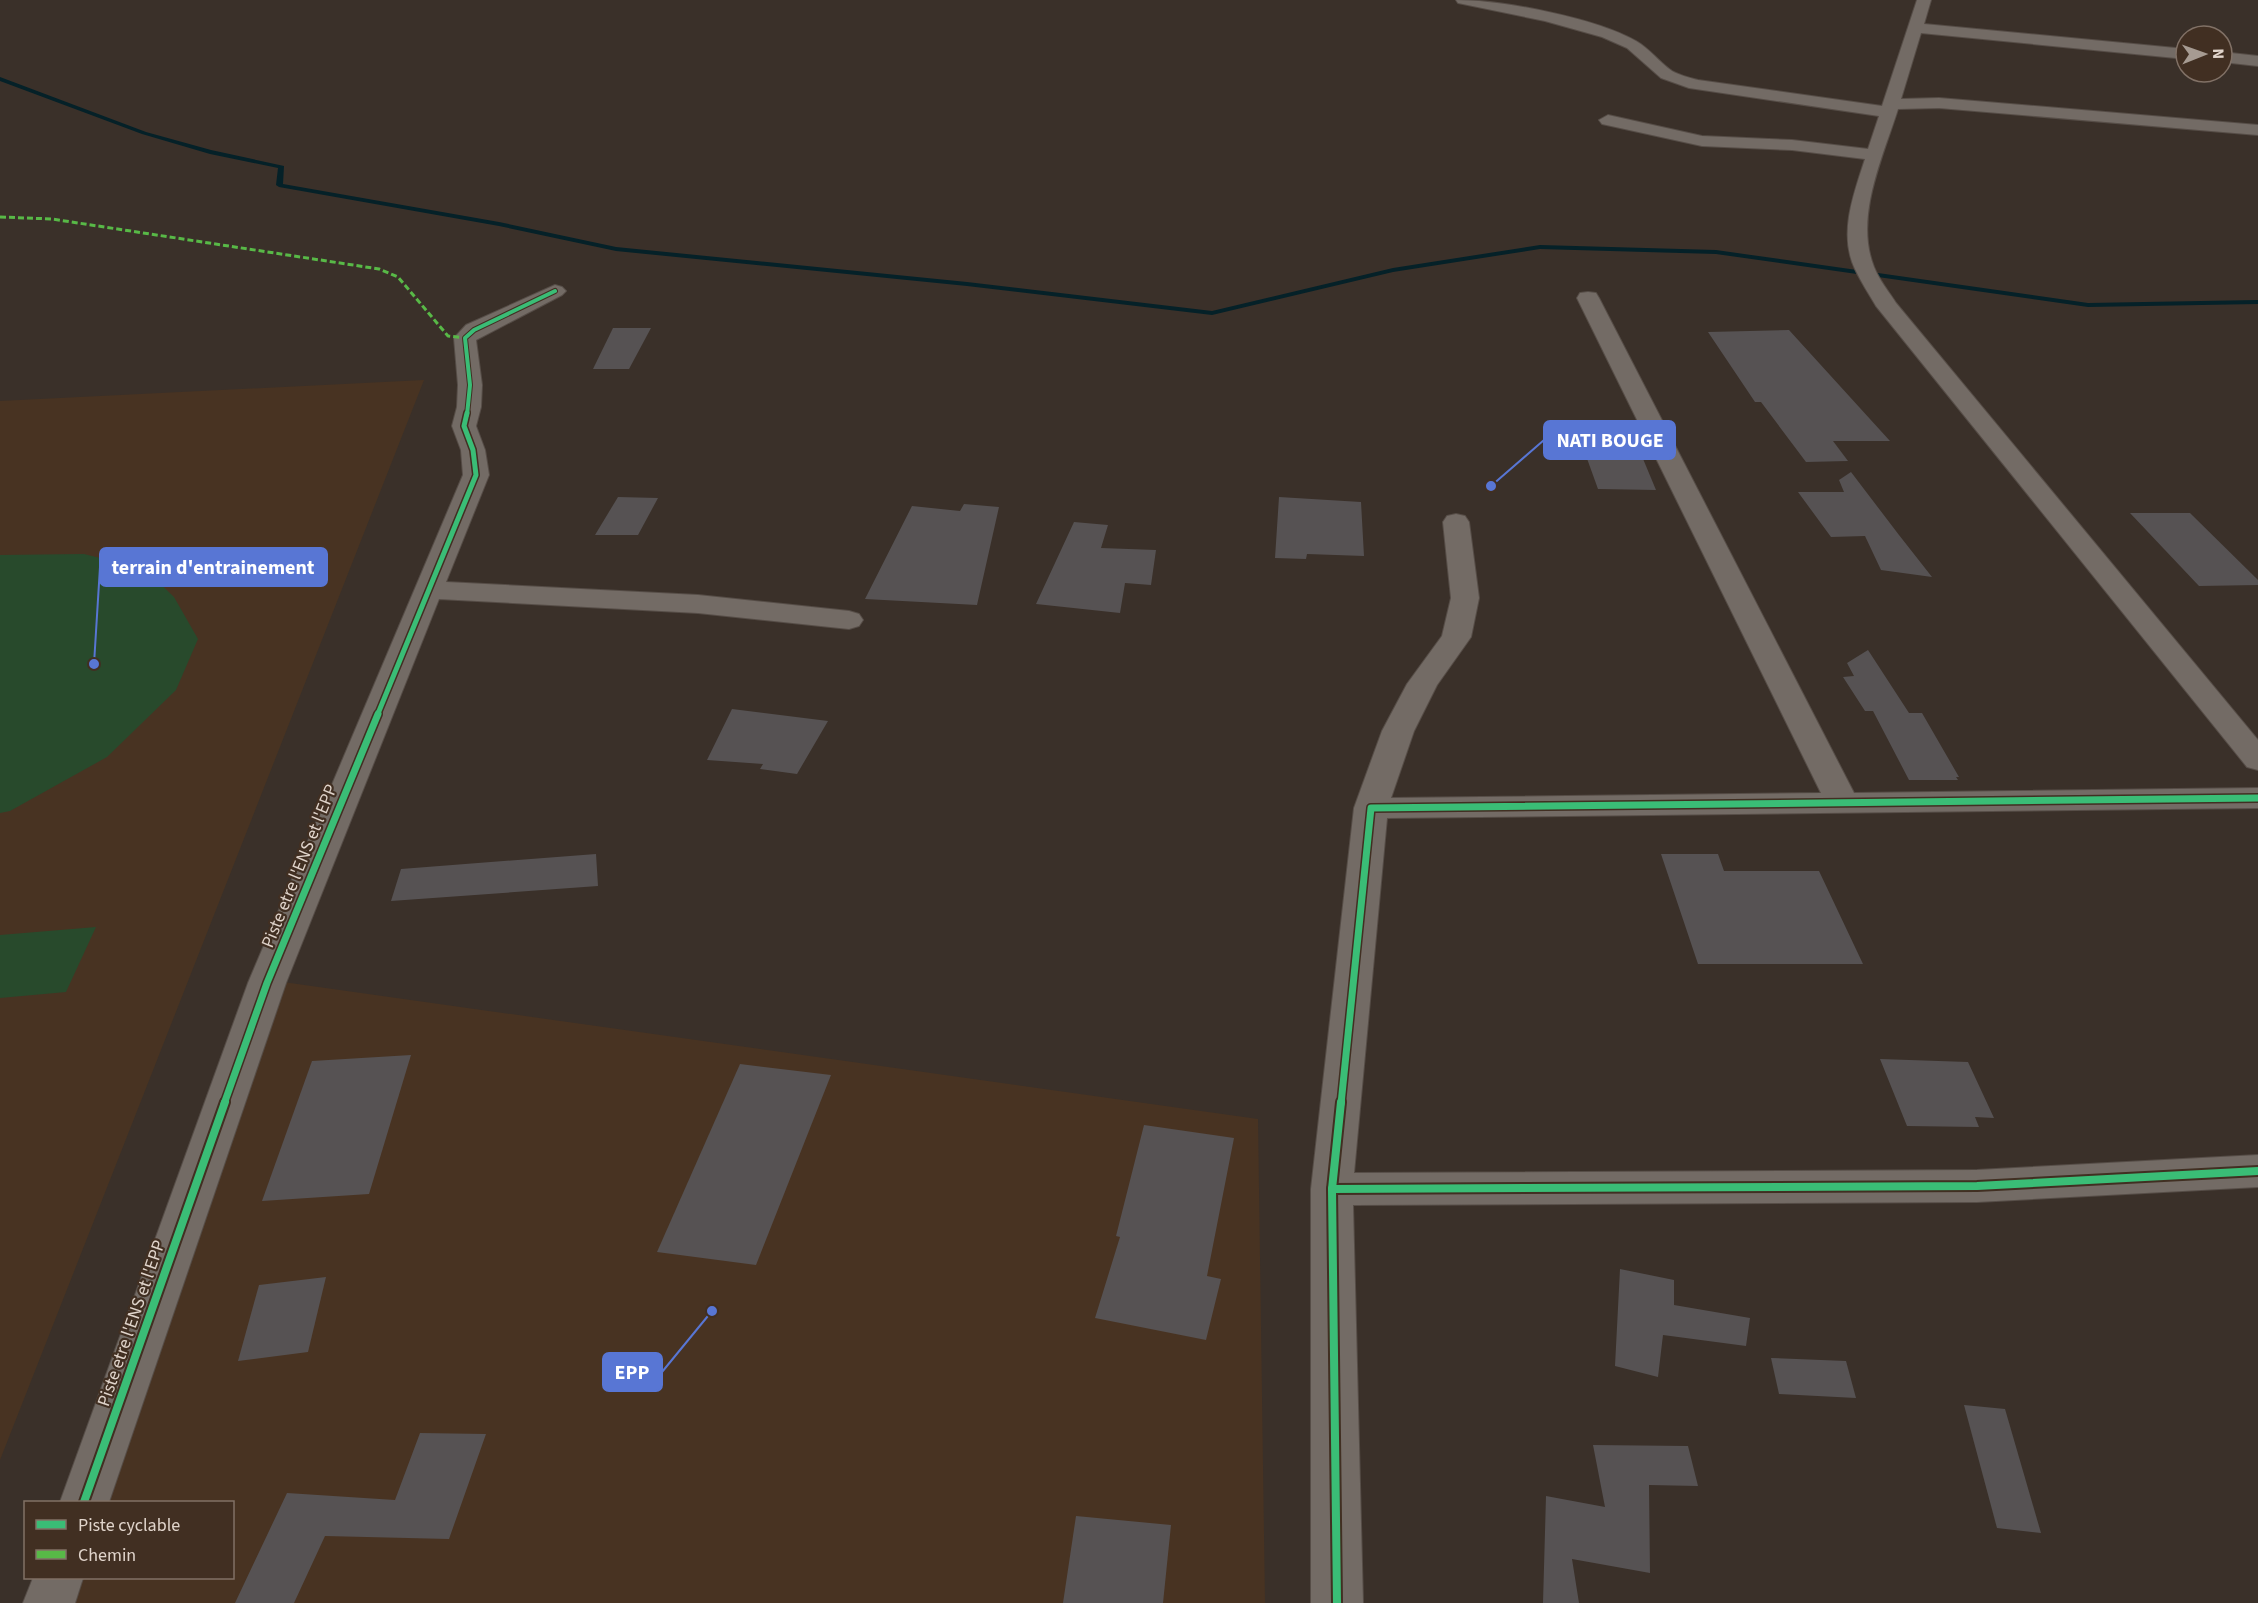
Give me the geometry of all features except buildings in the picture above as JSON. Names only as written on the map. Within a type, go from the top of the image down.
[{"type":"street","points":[[1463,0],[1547,17],[1607,34],[1632,45],[1666,75],[1695,86],[1890,108],[1939,103],[2258,130]]},
{"type":"street","points":[[1924,0],[1860,203],[1858,235],[1870,277],[1887,306],[2258,760]]},
{"type":"street","points":[[1915,28],[2174,53]]},
{"type":"street","points":[[2234,58],[2258,61]]},
{"type":"street","points":[[1608,120],[1702,141],[1792,145],[1875,155]]},
{"type":"street","name":"Piste etre l'ENS et l'EPP","points":[[85,1501],[267,983],[476,475],[473,450],[464,426],[470,407],[465,338],[482,325],[555,291]]},
{"type":"street","points":[[1588,298],[1842,802]]},
{"type":"street","points":[[1337,1603],[1332,1190],[1371,808],[1398,731],[1422,684],[1456,637],[1465,598],[1456,522]]},
{"type":"street","points":[[429,590],[698,604],[849,620]]},
{"type":"street","points":[[1371,808],[2258,798]]},
{"type":"street","points":[[1332,1190],[1977,1186],[2258,1171]]},
{"type":"street","points":[[49,1603],[58,1579]]},
{"type":"shaded area","points":[[424,380],[0,1460],[0,401]]},
{"type":"shaded area","points":[[276,981],[1258,1119],[1265,1603],[61,1603],[69,1579],[234,1579],[234,1501],[95,1501]]},
{"type":"green space","points":[[84,554],[145,569],[174,597],[198,639],[176,690],[107,757],[10,811],[0,813],[0,555]]},
{"type":"green space","points":[[96,927],[66,992],[0,998],[0,935]]},
{"type":"waterway","points":[[0,79],[144,133],[210,152],[282,167],[279,185],[499,224],[616,249],[967,284],[1212,313],[1393,270],[1540,247],[1716,252],[2088,305],[2258,302]]},
{"type":"marked path","points":[[0,217],[52,219],[379,269],[398,277],[448,336],[465,338]]},
{"type":"cycle path","points":[[84,1501],[267,983],[476,475],[473,450],[464,426],[469,407],[470,385],[465,338],[474,330],[555,291]]},
{"type":"cycle path","points":[[1337,1603],[1332,1189],[1371,808],[2258,798]]},
{"type":"cycle path","points":[[1332,1189],[1977,1186],[2258,1171]]},
{"type":"place","name":"NATI BOUGE","points":[[1491,486]]},
{"type":"place","name":"terrain d'entrainement","points":[[94,664]]},
{"type":"place","name":"EPP","points":[[712,1311]]}]
